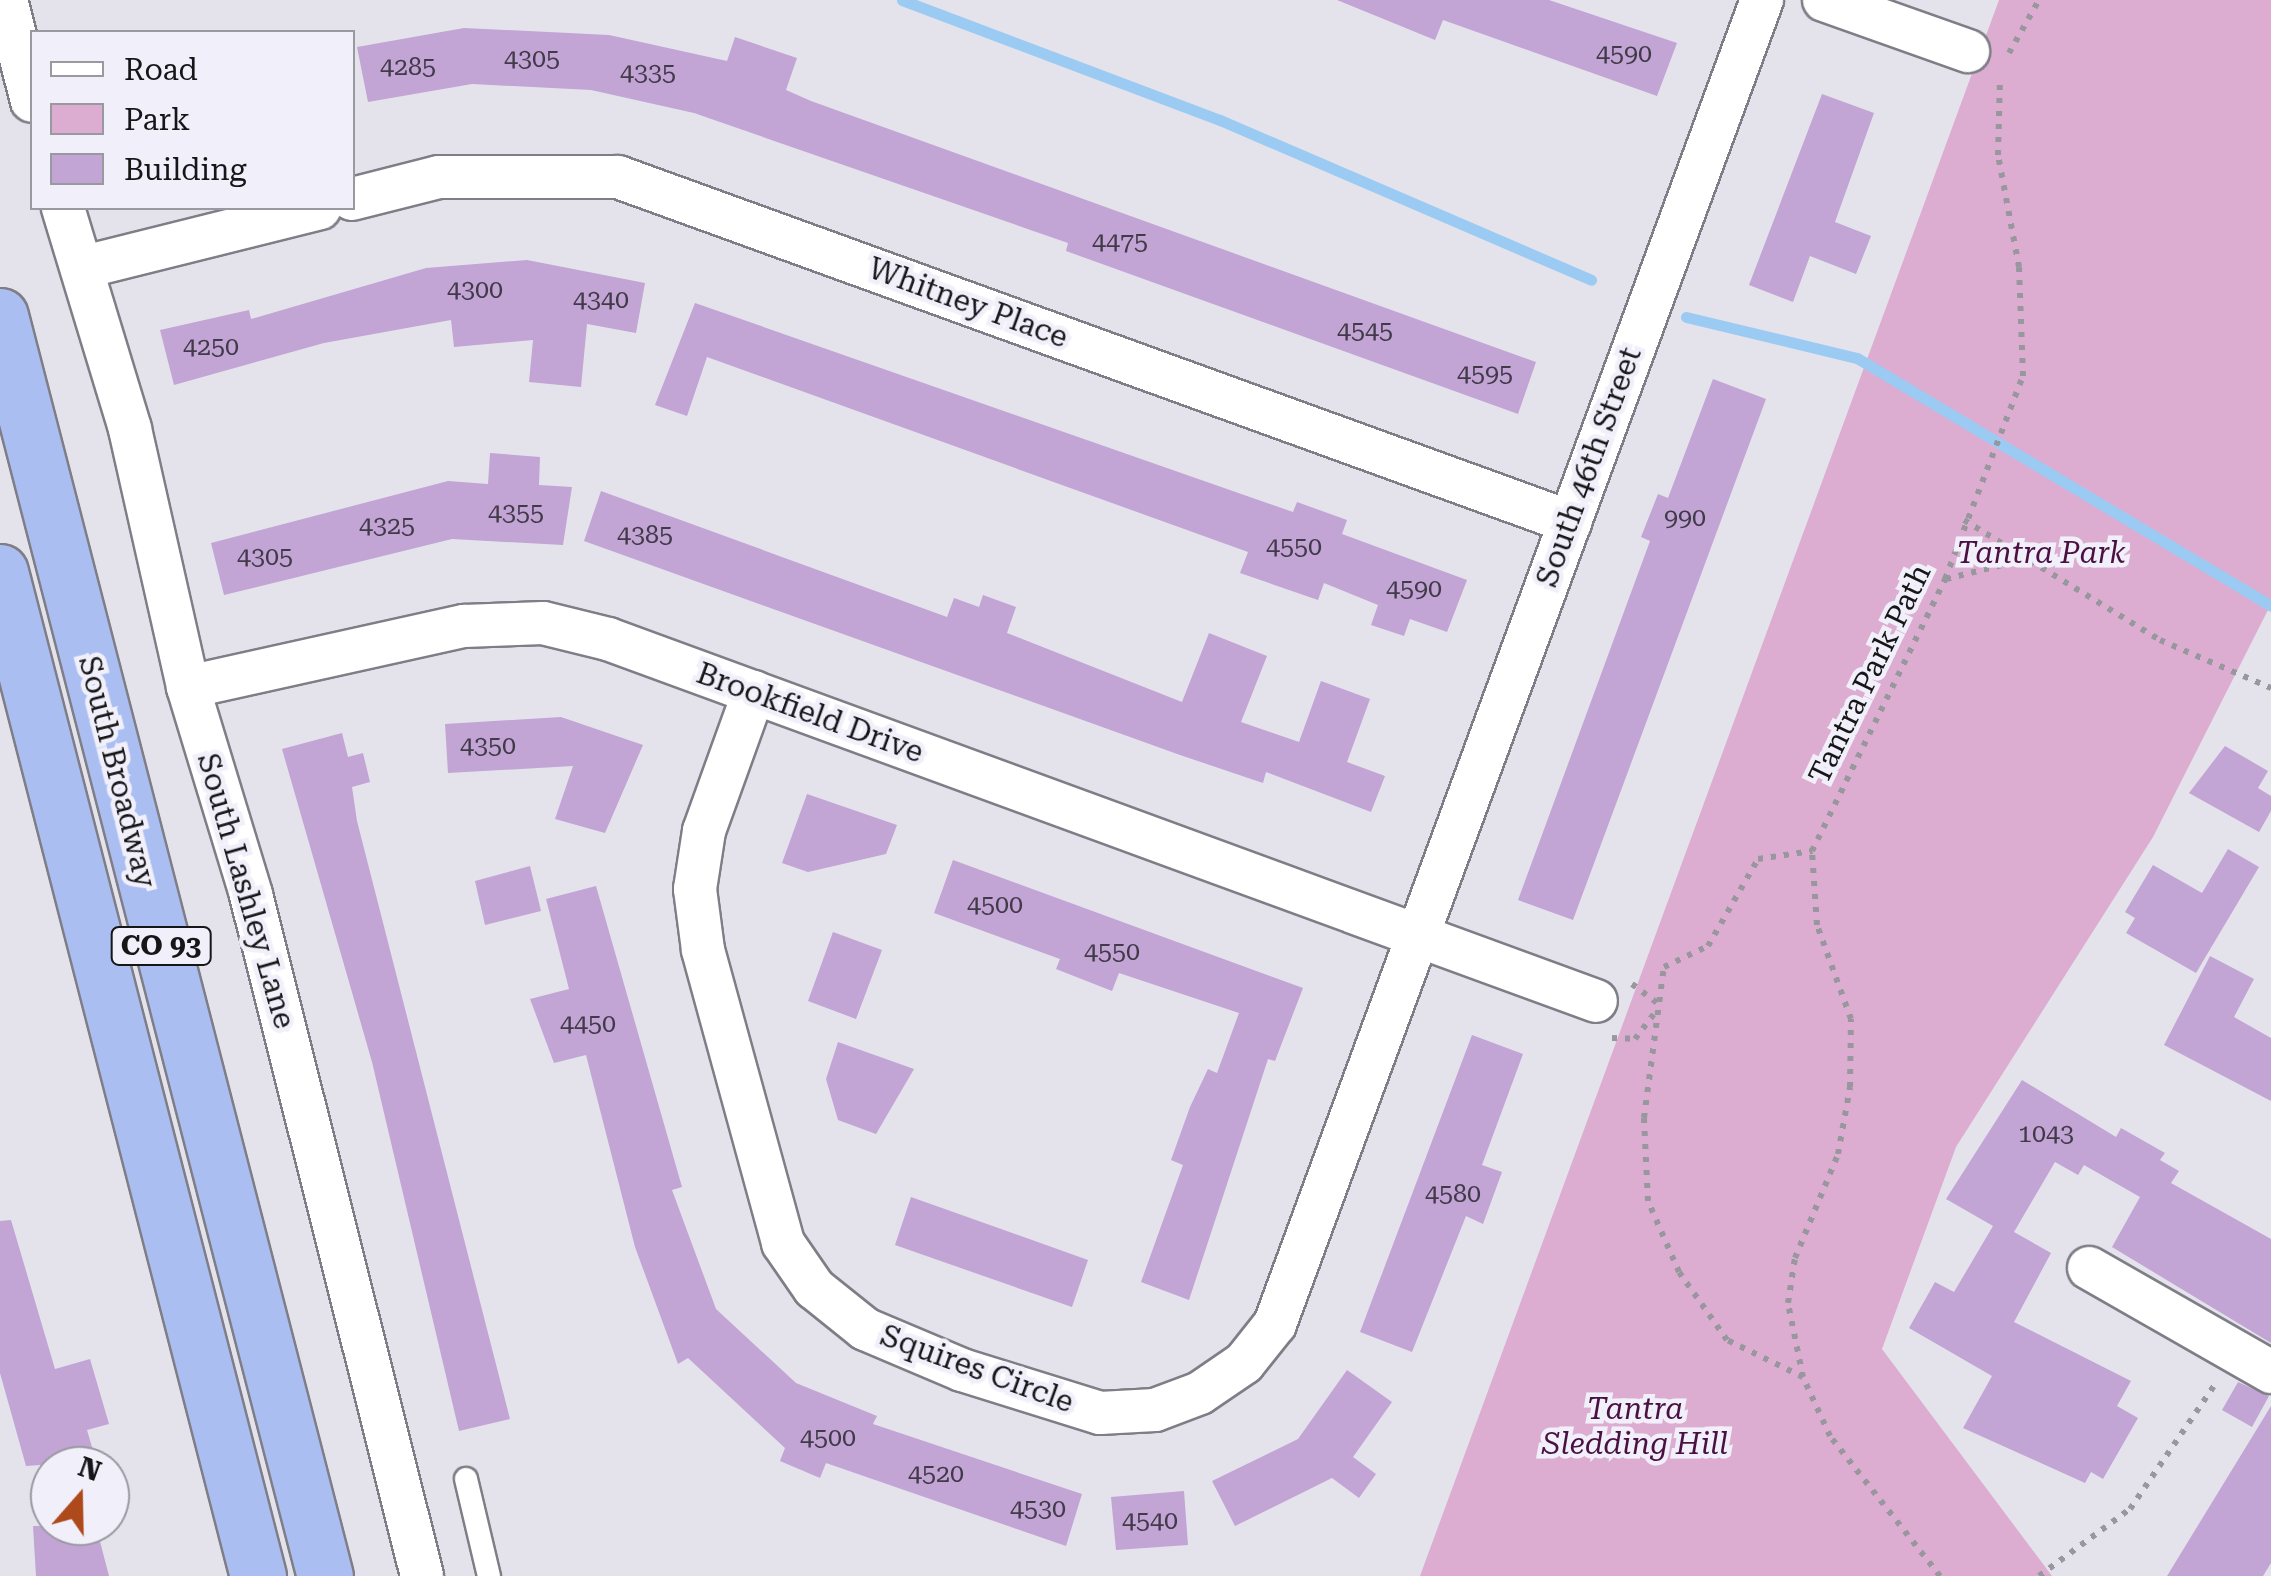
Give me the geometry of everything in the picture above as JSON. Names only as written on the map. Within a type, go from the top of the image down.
[{"type":"highway","name":"South Broadway","points":[[0,316],[325,1576]]},
{"type":"highway","name":"CO 93","points":[[0,572],[258,1576]]},
{"type":"street","points":[[6,0],[30,93]]},
{"type":"street","name":"South 46th Street","points":[[1415,934],[1762,0]]},
{"type":"street","points":[[1824,0],[1968,51]]},
{"type":"street","name":"Whitney Place","points":[[355,198],[439,178],[618,177],[1570,522]]},
{"type":"street","name":"South Lashley Lane","points":[[64,210],[84,266],[188,687],[251,895],[422,1576]]},
{"type":"street","points":[[84,266],[312,210]]},
{"type":"street","name":"Brookfield Drive","points":[[188,687],[464,626],[543,624],[754,692],[1415,934],[1604,1020]]},
{"type":"street","name":"Squires Circle","points":[[754,692],[704,832],[696,889],[702,950],[783,1243],[814,1288],[866,1329],[962,1370],[1100,1413],[1155,1410],[1244,1363],[1275,1324],[1415,934]]},
{"type":"street","points":[[2089,1268],[2253,1362]]},
{"type":"lane","points":[[466,1479],[489,1576]]},
{"type":"path","name":"Tantra Park Path","points":[[1940,1576],[1830,1436],[1803,1377],[1788,1303],[1795,1258],[1838,1154],[1850,1087],[1851,1019],[1816,925],[1812,851],[1944,580],[1981,476],[2024,376],[2020,267],[1994,94],[2039,0]]},
{"type":"path","points":[[1964,520],[2160,640],[2271,688]]},
{"type":"path","points":[[1944,580],[2026,559]]},
{"type":"path","points":[[1803,1377],[1727,1340],[1679,1272],[1648,1202],[1644,1118],[1664,967],[1708,946],[1758,859],[1812,851]]},
{"type":"path","points":[[1604,1020],[1635,1038],[1657,1004]]},
{"type":"path","points":[[2039,1576],[2130,1508],[2253,1362]]},
{"type":"green space","name":"Tantra Park","points":[[1999,0],[2271,0],[2271,604],[2153,837],[1956,1147],[1882,1349],[2052,1576],[1420,1576]]},
{"type":"building","points":[[1337,0],[1549,0],[1677,43],[1657,96],[1443,20],[1435,40]]},
{"type":"building","points":[[464,28],[609,35],[727,61],[735,37],[797,58],[786,90],[811,101],[1536,362],[1518,414],[1066,251],[1068,243],[694,113],[591,90],[472,84],[368,102],[357,47]]},
{"type":"building","points":[[1822,94],[1874,113],[1835,222],[1871,236],[1856,274],[1810,256],[1793,302],[1749,285]]},
{"type":"building","points":[[527,260],[645,283],[636,333],[587,324],[581,387],[529,382],[533,340],[454,347],[451,320],[324,343],[174,385],[160,330],[249,310],[251,319],[426,268]]},
{"type":"building","points":[[695,303],[1293,512],[1297,502],[1347,520],[1342,534],[1467,580],[1447,632],[1410,619],[1404,636],[1371,625],[1378,605],[1324,583],[1318,600],[1240,573],[1248,552],[707,357],[687,416],[655,405]]},
{"type":"building","points":[[1713,379],[1766,399],[1573,920],[1518,900],[1650,541],[1641,537],[1658,494],[1668,498]]},
{"type":"building","points":[[490,453],[540,457],[539,485],[572,487],[563,545],[452,539],[224,595],[211,543],[448,481],[488,484]]},
{"type":"building","points":[[601,491],[947,617],[954,598],[979,607],[983,595],[1016,607],[1007,633],[1182,702],[1209,633],[1267,656],[1241,722],[1299,742],[1321,681],[1370,699],[1347,762],[1385,776],[1371,812],[1266,772],[1263,783],[1180,755],[584,541]]},
{"type":"building","points":[[561,717],[643,745],[605,833],[555,819],[573,766],[448,773],[445,724]]},
{"type":"building","points":[[342,733],[348,757],[363,753],[370,782],[352,787],[357,821],[510,1419],[459,1431],[372,1062],[282,749]]},
{"type":"building","points":[[2225,746],[2268,771],[2258,788],[2271,796],[2271,811],[2259,832],[2189,793]]},
{"type":"building","points":[[807,794],[897,825],[886,854],[808,872],[782,863]]},
{"type":"building","points":[[2228,849],[2259,867],[2196,973],[2126,933],[2135,918],[2125,912],[2153,865],[2202,893]]},
{"type":"building","points":[[953,860],[1303,988],[1275,1061],[1268,1059],[1189,1300],[1141,1282],[1183,1165],[1171,1160],[1190,1107],[1208,1069],[1217,1073],[1239,1013],[1119,973],[1112,991],[1056,969],[1060,959],[934,913]]},
{"type":"building","points":[[530,866],[541,911],[485,925],[475,881]]},
{"type":"building","points":[[596,886],[682,1187],[672,1190],[716,1309],[796,1383],[877,1416],[873,1424],[1082,1494],[1066,1546],[826,1463],[820,1478],[780,1461],[785,1448],[688,1358],[678,1364],[635,1247],[586,1055],[554,1063],[530,999],[569,989],[546,899]]},
{"type":"building","points":[[833,932],[882,950],[856,1019],[808,1001]]},
{"type":"building","points":[[2210,956],[2254,979],[2234,1017],[2271,1038],[2271,1101],[2164,1045]]},
{"type":"building","points":[[1472,1035],[1523,1054],[1482,1165],[1502,1172],[1483,1224],[1466,1216],[1412,1352],[1360,1332]]},
{"type":"building","points":[[838,1042],[914,1069],[876,1134],[838,1120],[826,1079]]},
{"type":"building","points":[[2022,1080],[2116,1137],[2121,1128],[2165,1153],[2160,1160],[2179,1171],[2171,1183],[2271,1239],[2271,1343],[2112,1247],[2140,1197],[2084,1165],[2078,1175],[2055,1162],[2014,1232],[2051,1253],[2014,1322],[2131,1381],[2117,1406],[2138,1418],[2103,1479],[2091,1472],[2085,1483],[1963,1428],[1992,1376],[1909,1328],[1935,1282],[1954,1292],[1993,1226],[1946,1199]]},
{"type":"building","points":[[911,1197],[1088,1260],[1072,1307],[895,1245]]},
{"type":"building","points":[[11,1220],[55,1369],[90,1359],[109,1424],[87,1430],[92,1446],[30,1446],[30,1466],[26,1466],[0,1373],[0,1221]]},
{"type":"building","points":[[1347,1370],[1392,1402],[1353,1457],[1376,1474],[1359,1498],[1332,1478],[1235,1526],[1212,1481],[1298,1439]]},
{"type":"building","points":[[2238,1382],[2269,1396],[2252,1427],[2222,1410]]},
{"type":"building","points":[[2271,1406],[2271,1563],[2263,1576],[2167,1576]]},
{"type":"building","points":[[1184,1491],[1188,1545],[1116,1550],[1111,1497]]},
{"type":"building","points":[[34,1546],[101,1546],[109,1576],[36,1576]]},
{"type":"waterway","points":[[902,0],[1220,120],[1591,280]]},
{"type":"waterway","points":[[1686,317],[1857,358],[2271,606]]},
{"type":"park label","name":"Tantra Sledding Hill","points":[[1635,1426]]}]
